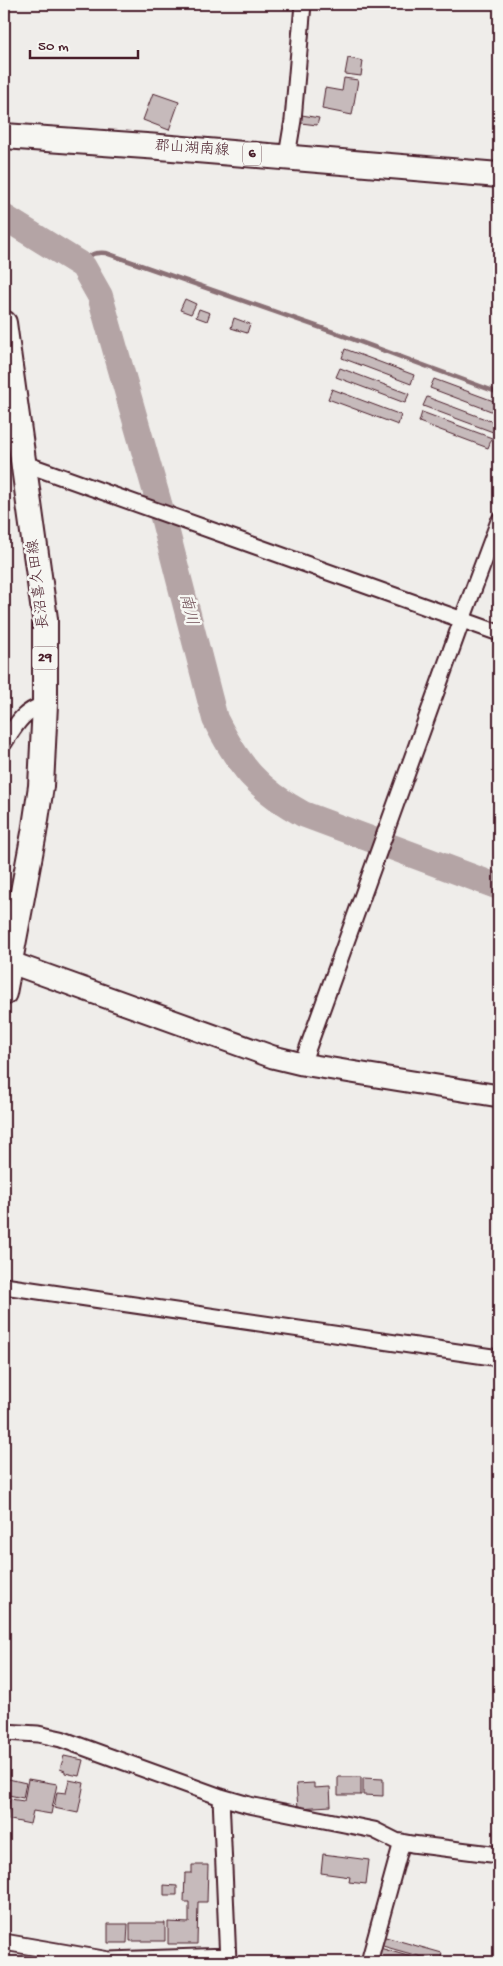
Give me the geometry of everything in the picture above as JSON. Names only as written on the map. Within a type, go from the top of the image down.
[{"type":"main road","name":"郡山湖南線","points":[[4,136],[287,156],[499,175]]},
{"type":"main road","name":"長沼喜久田線","points":[[4,323],[16,450],[45,619],[46,704],[41,786],[7,962],[4,993]]},
{"type":"street","points":[[287,156],[303,4]]},
{"type":"street","points":[[16,450],[34,467],[499,633]]},
{"type":"street","points":[[302,1064],[499,521]]},
{"type":"street","points":[[4,743],[21,717],[32,709],[46,704]]},
{"type":"street","points":[[7,962],[251,1050],[302,1064],[499,1096]]},
{"type":"street","points":[[4,1286],[499,1358]]},
{"type":"street","points":[[4,1732],[38,1734],[61,1739],[221,1797],[281,1813],[374,1830],[402,1842],[499,1854]]},
{"type":"street","points":[[4,1942],[108,1960],[228,1959],[221,1797]]},
{"type":"street","points":[[369,1962],[402,1842]]},
{"type":"building","points":[[348,58],[363,61],[361,76],[345,74]]},
{"type":"building","points":[[344,78],[358,80],[352,115],[322,109],[325,88],[342,91]]},
{"type":"building","points":[[153,93],[179,102],[169,130],[143,120]]},
{"type":"building","points":[[302,115],[319,118],[317,125],[301,123]]},
{"type":"building","points":[[185,299],[196,304],[191,314],[180,310]]},
{"type":"building","points":[[199,309],[210,313],[207,321],[196,317]]},
{"type":"building","points":[[234,318],[250,324],[247,333],[231,328]]},
{"type":"building","points":[[345,349],[414,375],[411,384],[342,358]]},
{"type":"building","points":[[340,368],[409,394],[405,403],[336,377]]},
{"type":"building","points":[[434,379],[499,403],[499,414],[430,388]]},
{"type":"building","points":[[332,389],[401,415],[398,425],[328,399]]},
{"type":"building","points":[[427,397],[496,423],[493,432],[423,406]]},
{"type":"building","points":[[422,412],[492,438],[488,448],[419,422]]},
{"type":"building","points":[[64,1756],[83,1760],[79,1776],[65,1773],[65,1771],[60,1769]]},
{"type":"building","points":[[338,1777],[361,1777],[361,1795],[338,1795]]},
{"type":"building","points":[[4,1778],[26,1783],[23,1798],[4,1794]]},
{"type":"building","points":[[363,1778],[383,1779],[383,1796],[363,1795]]},
{"type":"building","points":[[28,1779],[57,1784],[51,1814],[33,1811],[30,1824],[6,1819],[10,1799],[24,1801]]},
{"type":"building","points":[[69,1780],[84,1783],[78,1813],[54,1808],[57,1792],[66,1793]]},
{"type":"building","points":[[314,1783],[314,1788],[330,1787],[331,1806],[298,1808],[296,1784]]},
{"type":"building","points":[[4,1800],[8,1801],[6,1815],[4,1814]]},
{"type":"building","points":[[323,1854],[369,1860],[366,1884],[349,1882],[350,1877],[321,1873]]},
{"type":"building","points":[[192,1865],[208,1865],[207,1902],[198,1902],[197,1944],[168,1944],[168,1922],[189,1923],[189,1902],[184,1902],[185,1873],[192,1873]]},
{"type":"building","points":[[164,1885],[177,1886],[177,1895],[164,1895]]},
{"type":"building","points":[[130,1923],[165,1923],[165,1941],[130,1941]]},
{"type":"building","points":[[108,1924],[128,1924],[127,1943],[108,1943]]},
{"type":"building","points":[[382,1936],[442,1953],[440,1962],[379,1945]]},
{"type":"building","points":[[380,1948],[428,1962],[392,1962],[377,1958]]},
{"type":"waterway","name":"南川","points":[[4,217],[83,266],[100,296],[164,521],[215,719],[241,763],[273,795],[303,814],[499,887]]},
{"type":"waterway","points":[[83,266],[92,255],[106,253],[336,333],[499,393]]}]
